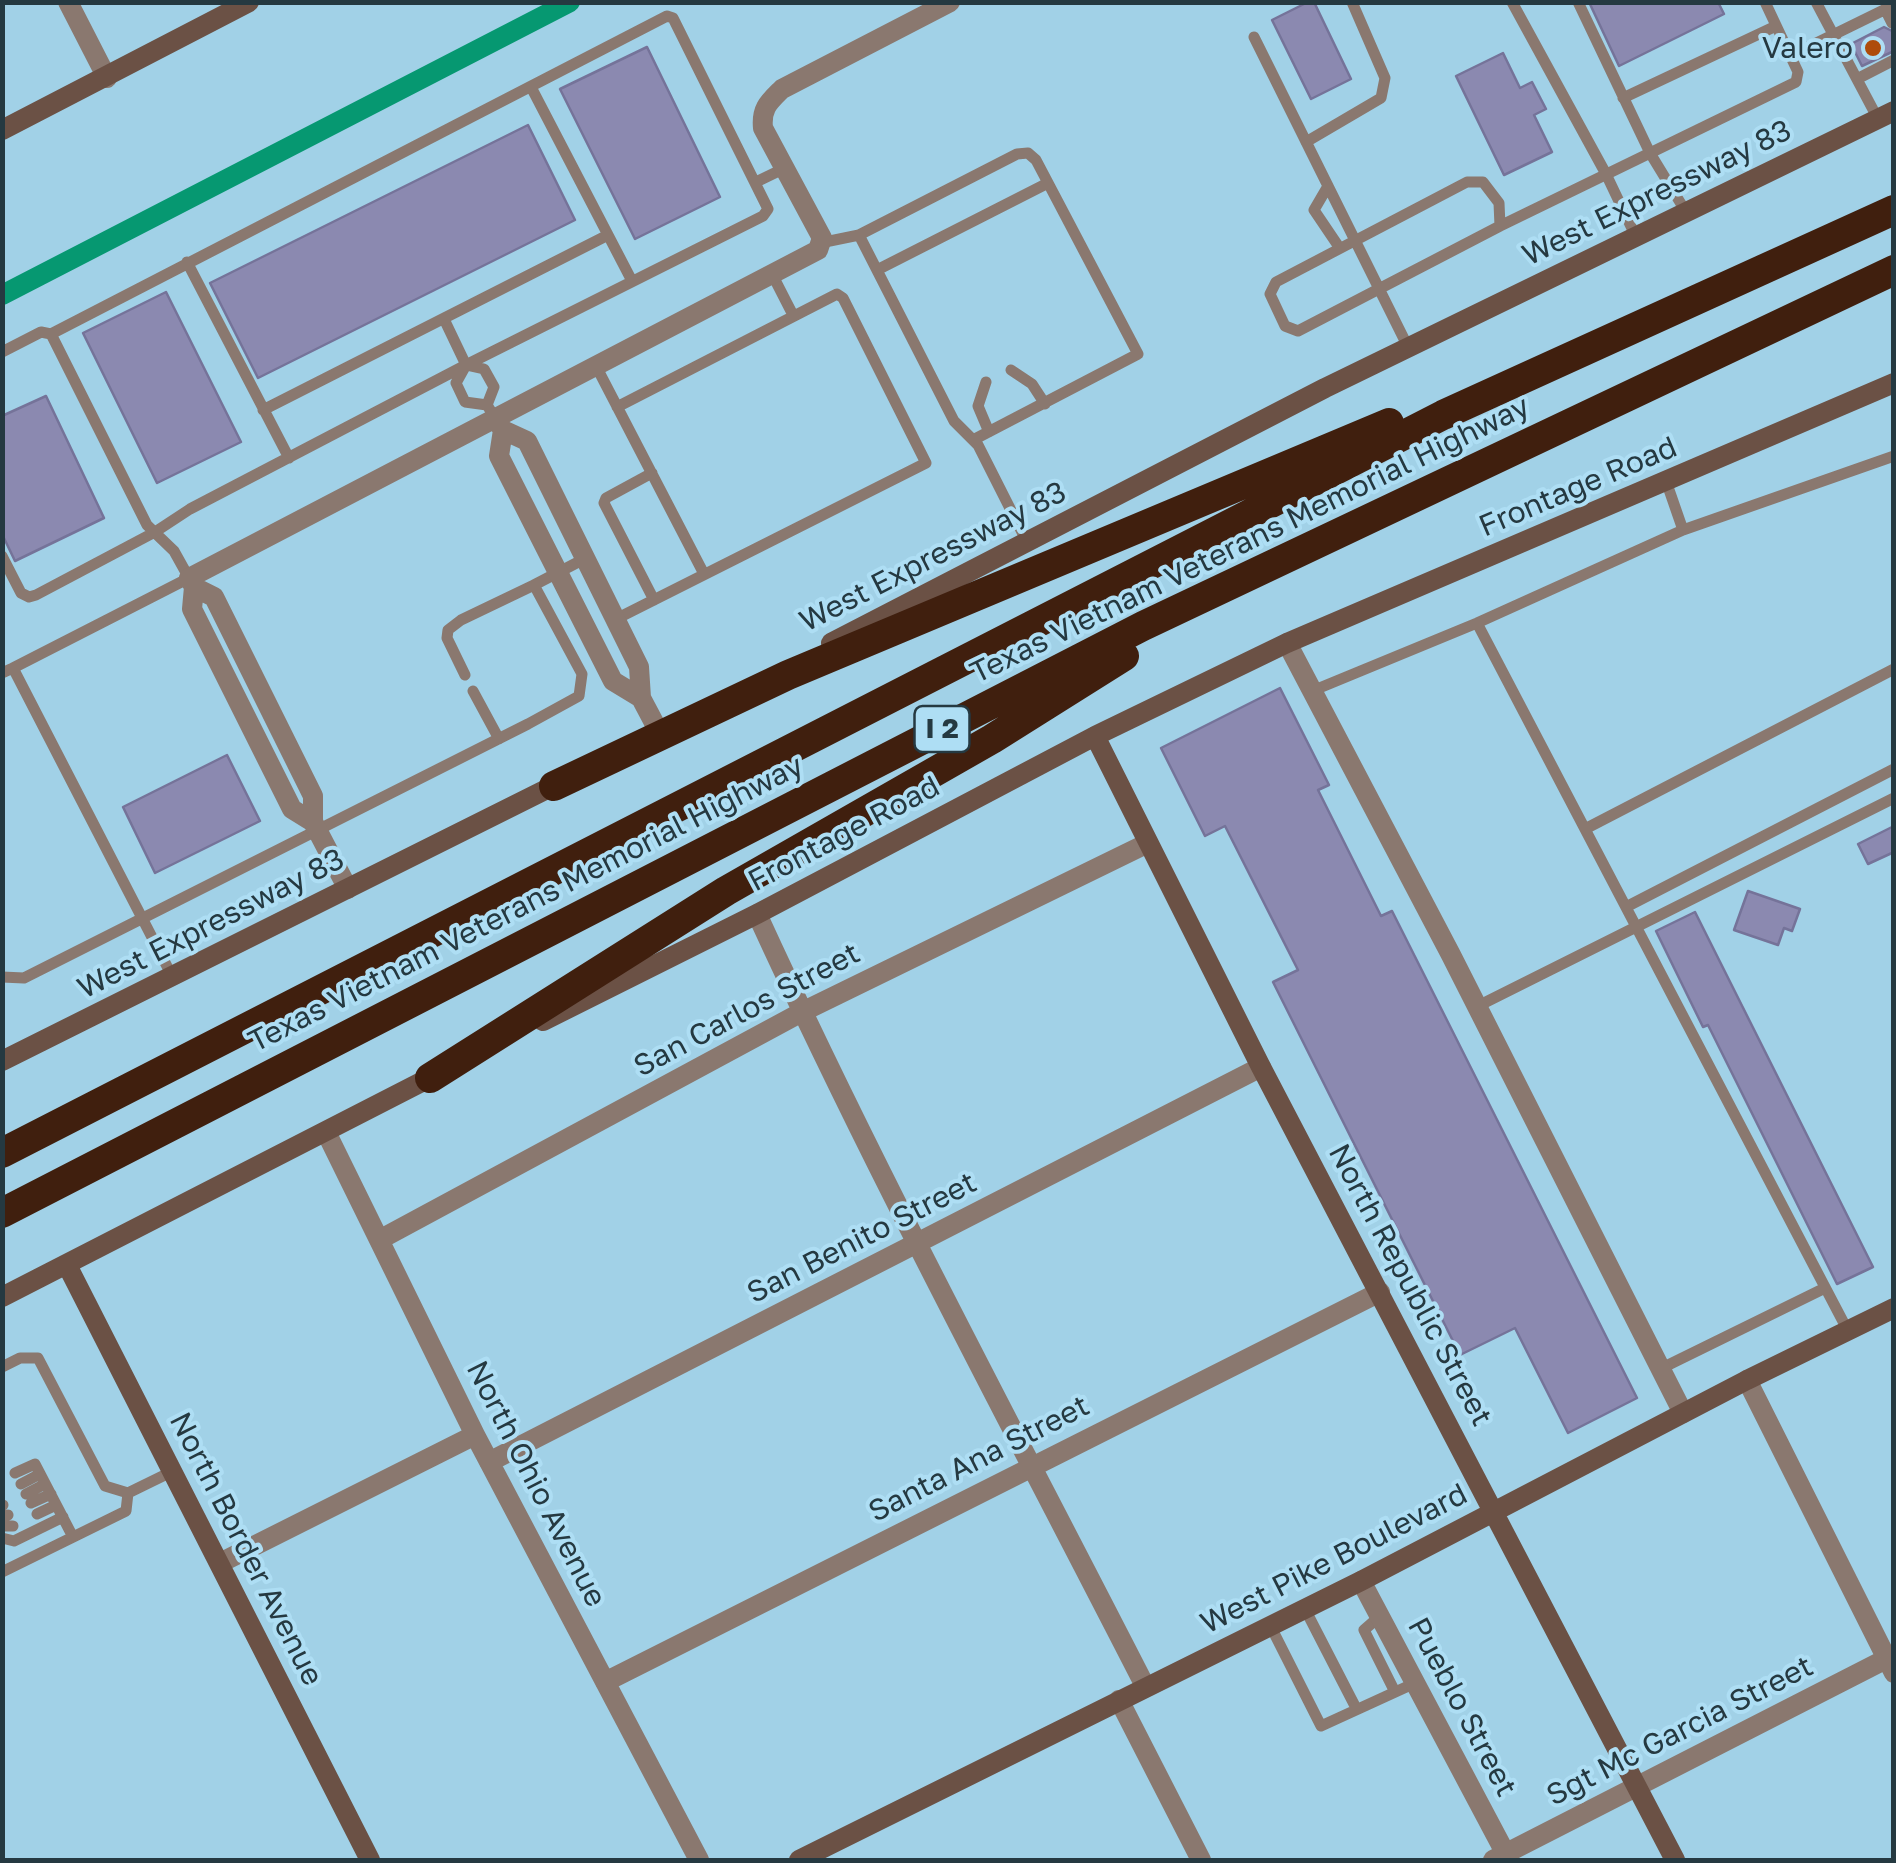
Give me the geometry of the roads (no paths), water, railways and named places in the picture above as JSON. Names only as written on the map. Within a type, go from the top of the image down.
[{"type":"highway","name":"Texas Vietnam Veterans Memorial Highway","points":[[2,1152],[1442,415],[1894,210]]},
{"type":"highway","points":[[554,786],[788,675],[1830,239]]},
{"type":"highway","name":"Texas Vietnam Veterans Memorial Highway","points":[[2,1213],[1090,654],[1894,270]]},
{"type":"highway","points":[[430,1078],[726,890],[992,739],[1260,570]]},
{"type":"main road","points":[[2,130],[250,2]]},
{"type":"main road","name":"West Expressway 83","points":[[2,1061],[554,786],[1408,348],[1888,114]]},
{"type":"main road","name":"Frontage Road","points":[[2,1297],[757,914],[1095,736],[1286,643],[1894,383]]},
{"type":"main road","name":"North Republic Street","points":[[1095,736],[1261,1067],[1675,1860]]},
{"type":"main road","name":"North Border Avenue","points":[[66,1264],[370,1860]]},
{"type":"main road","name":"West Pike Boulevard","points":[[799,1860],[1306,1609],[1894,1308]]},
{"type":"street","points":[[68,2],[107,78]]},
{"type":"street","points":[[348,889],[315,826],[313,796],[214,597],[192,583],[495,418],[818,250],[822,238],[764,128],[762,114],[766,105],[782,89],[950,2]]},
{"type":"street","points":[[495,418],[527,442],[639,666],[641,698],[659,732]]},
{"type":"street","points":[[495,418],[499,456],[614,681],[641,698]]},
{"type":"street","points":[[1286,643],[1683,1413]]},
{"type":"street","name":"San Carlos Street","points":[[379,1240],[802,1012],[1148,843]]},
{"type":"street","points":[[757,914],[918,1244],[1145,1686]]},
{"type":"street","name":"San Benito Street","points":[[490,1462],[1261,1067]]},
{"type":"street","name":"North Ohio Avenue","points":[[326,1132],[475,1435],[699,1860]]},
{"type":"street","name":"Santa Ana Street","points":[[605,1682],[1380,1292]]},
{"type":"street","points":[[1747,1380],[1891,1662]]},
{"type":"street","points":[[220,1563],[475,1435]]},
{"type":"street","name":"Pueblo Street","points":[[1361,1581],[1503,1858]]},
{"type":"street","name":"Sgt Mc Garcia Street","points":[[1503,1858],[1638,1786],[1891,1662]]},
{"type":"street","points":[[1119,1700],[1201,1860]]},
{"type":"lane","points":[[1306,142],[1381,98],[1385,78],[1352,2]]},
{"type":"lane","points":[[1512,2],[1636,236]]},
{"type":"lane","points":[[1578,2],[1650,153],[1686,212]]},
{"type":"lane","points":[[1500,226],[1498,202],[1482,182],[1467,182],[1276,282],[1270,294],[1286,326],[1298,331],[1500,226],[1796,82],[1798,72],[1765,2]]},
{"type":"lane","points":[[1816,2],[1856,78],[1888,114]]},
{"type":"lane","points":[[1790,56],[1889,7],[1892,23]]},
{"type":"lane","points":[[2,352],[41,332],[50,334],[667,16],[672,18],[768,209],[763,216],[466,365],[29,597],[21,593],[2,556]]},
{"type":"lane","points":[[1860,21],[1868,36]]},
{"type":"lane","points":[[1624,98],[1776,26]]},
{"type":"lane","points":[[1254,37],[1408,348]]},
{"type":"lane","points":[[1856,78],[1885,62]]},
{"type":"lane","points":[[531,86],[632,282]]},
{"type":"lane","points":[[820,243],[859,235],[1017,154],[1028,153],[1036,160],[1138,354],[973,440]]},
{"type":"lane","points":[[756,182],[785,168]]},
{"type":"lane","points":[[877,270],[1048,183]]},
{"type":"lane","points":[[1328,186],[1314,210],[1339,247]]},
{"type":"lane","points":[[263,410],[608,235]]},
{"type":"lane","points":[[859,235],[954,421],[973,440],[1027,542]]},
{"type":"lane","points":[[188,262],[288,458]]},
{"type":"lane","points":[[772,274],[793,314]]},
{"type":"lane","points":[[616,620],[926,464],[843,298],[837,294],[617,407]]},
{"type":"lane","points":[[444,320],[466,365]]},
{"type":"lane","points":[[50,334],[148,525],[174,551],[192,583],[8,670],[172,976]]},
{"type":"lane","points":[[466,365],[484,369],[494,387],[495,418],[465,402],[456,382],[466,365]]},
{"type":"lane","points":[[596,366],[704,574]]},
{"type":"lane","points":[[1010,370],[1032,384],[1045,404]]},
{"type":"lane","points":[[986,382],[978,406],[989,432]]},
{"type":"lane","points":[[1312,691],[1683,530],[1894,456]]},
{"type":"lane","points":[[652,473],[606,498],[604,503],[654,600]]},
{"type":"lane","points":[[1666,481],[1683,530]]},
{"type":"lane","points":[[465,675],[447,638],[448,630],[586,558]]},
{"type":"lane","points":[[2,977],[24,978],[315,826],[580,696],[582,674],[534,584]]},
{"type":"lane","points":[[1476,623],[1848,1331]]},
{"type":"lane","points":[[1584,829],[1894,669]]},
{"type":"lane","points":[[473,691],[499,739]]},
{"type":"lane","points":[[1626,907],[1894,770]]},
{"type":"lane","points":[[1476,1007],[1894,798]]},
{"type":"lane","points":[[1830,802],[1841,824]]},
{"type":"lane","points":[[1660,1369],[1826,1288]]},
{"type":"lane","points":[[2,1367],[20,1358],[38,1358],[105,1486],[128,1493],[173,1471]]},
{"type":"lane","points":[[26,1494],[35,1464],[73,1537]]},
{"type":"lane","points":[[26,1494],[48,1489]]},
{"type":"lane","points":[[26,1494],[48,1489]]},
{"type":"lane","points":[[2,1572],[126,1511],[128,1493]]},
{"type":"lane","points":[[2,1538],[14,1541],[63,1518]]},
{"type":"lane","points":[[1306,1609],[1356,1708]]},
{"type":"lane","points":[[1380,1616],[1364,1630],[1394,1690]]},
{"type":"lane","points":[[1270,1625],[1321,1726],[1415,1683]]},
{"type":"waterway","points":[[2,295],[570,2]]},
{"type":"place","name":"Valero","points":[[1873,48]]}]
